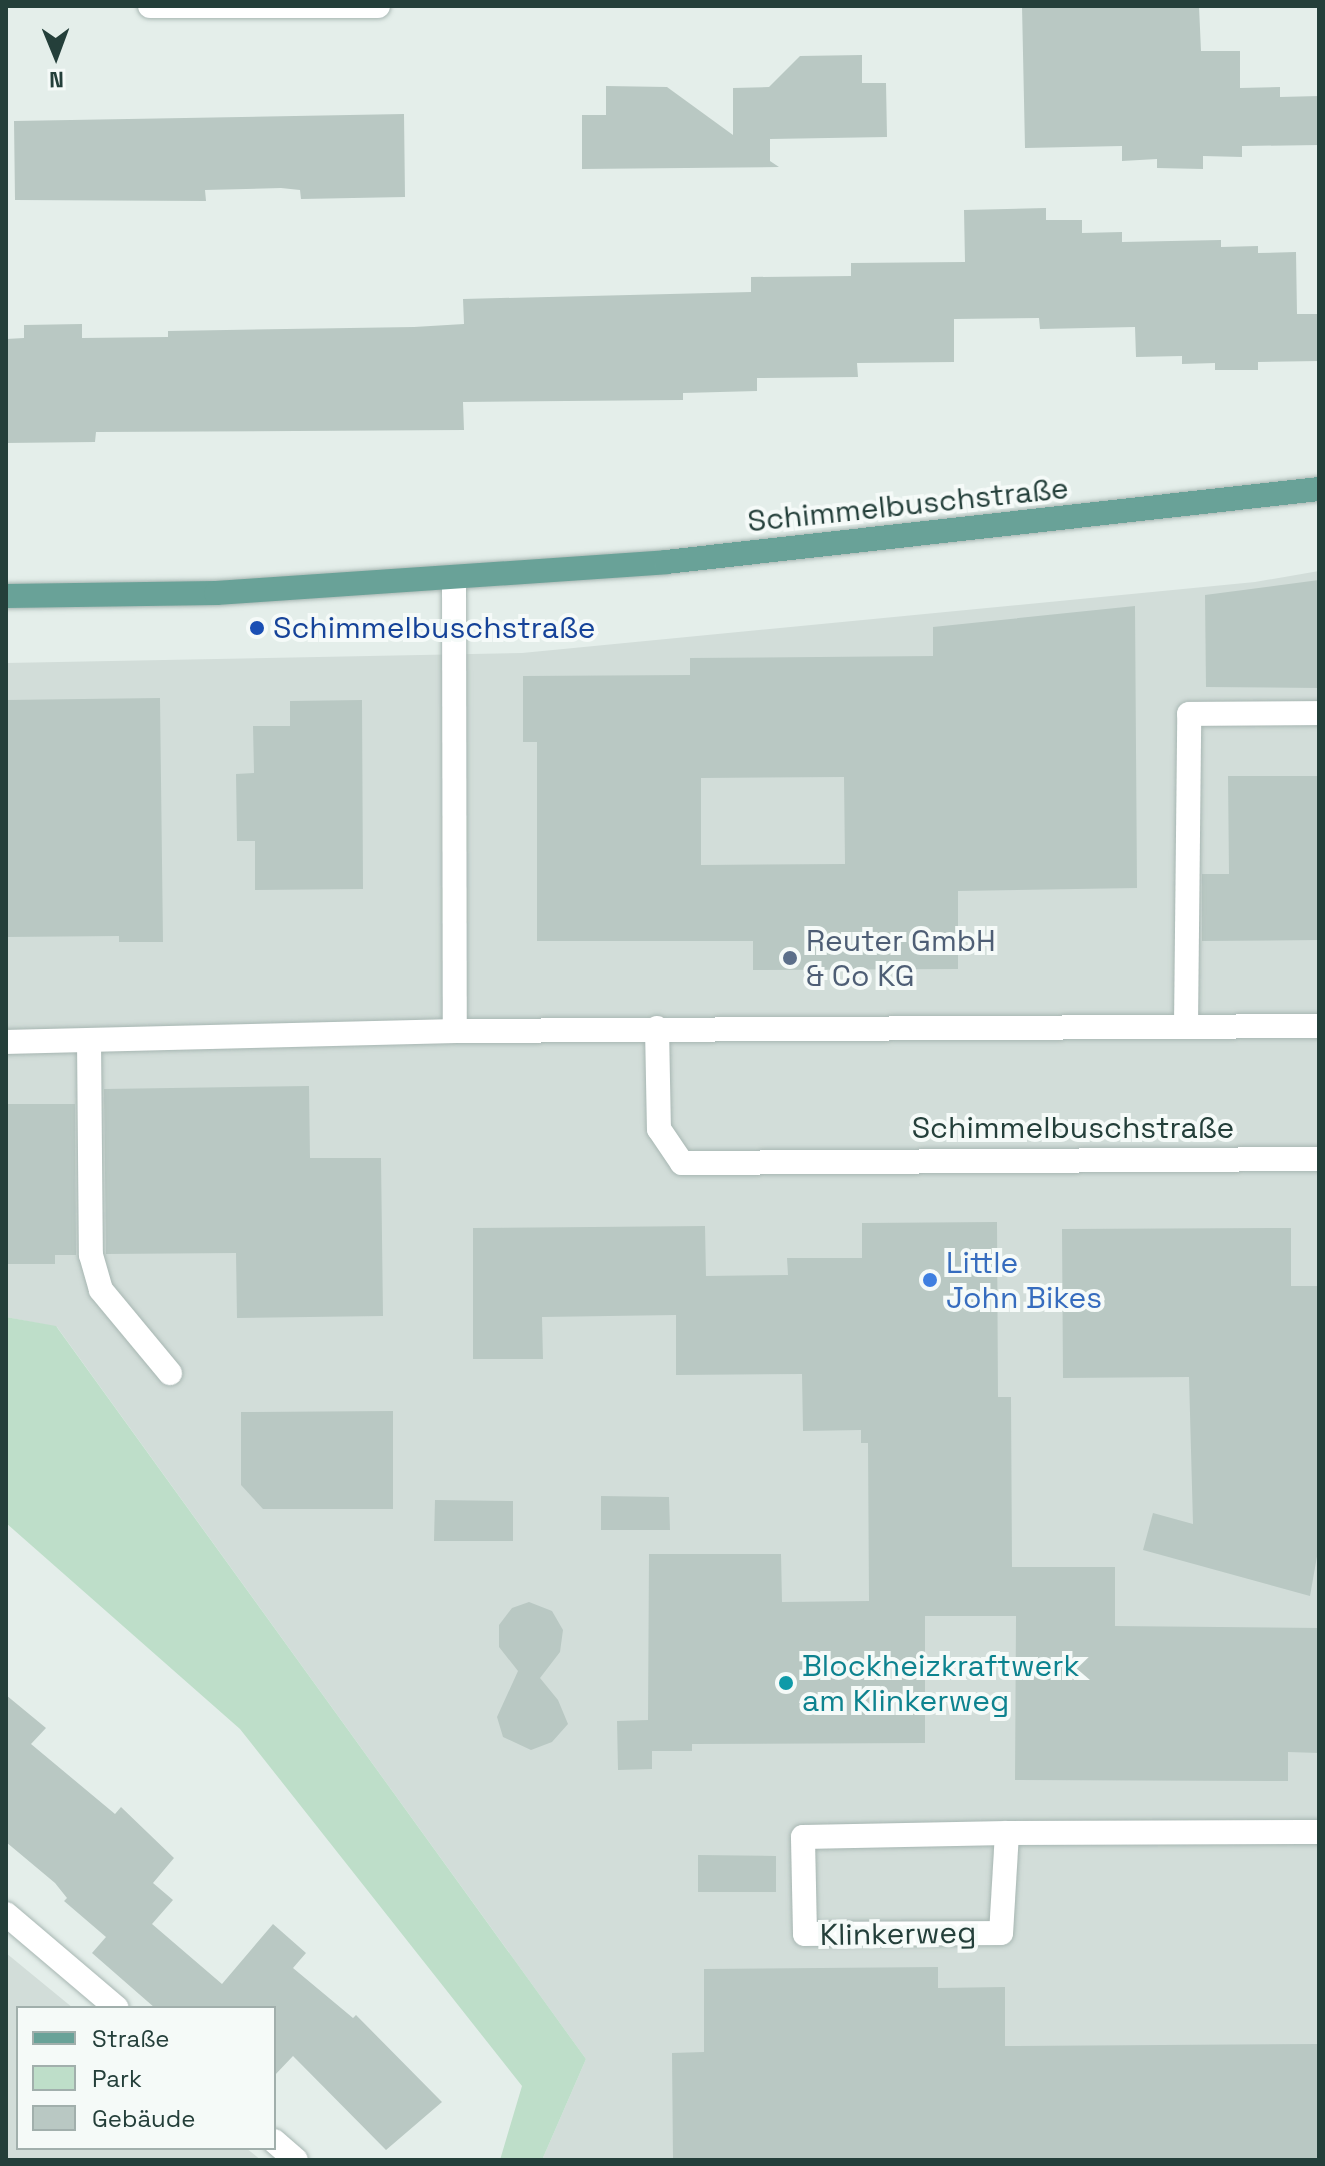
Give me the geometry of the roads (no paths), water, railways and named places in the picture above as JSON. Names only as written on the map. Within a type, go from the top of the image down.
[{"type":"main road","name":"Schimmelbuschstraße","points":[[6,596],[188,594],[666,562],[1319,489]]},
{"type":"street","points":[[150,6],[378,6]]},
{"type":"street","points":[[454,578],[455,1031]]},
{"type":"street","points":[[1186,1026],[1189,714],[1319,713]]},
{"type":"street","points":[[6,1042],[657,1028],[1319,1026]]},
{"type":"street","name":"Schimmelbuschstraße","points":[[657,1028],[659,1129],[682,1163],[1319,1159]]},
{"type":"street","points":[[89,1040],[91,1255],[101,1290],[170,1373]]},
{"type":"street","name":"Klinkerweg","points":[[1007,1833],[1001,1933],[805,1934],[803,1837],[1007,1833],[1319,1832]]},
{"type":"street","points":[[6,1914],[115,2006]]},
{"type":"street","points":[[276,2143],[296,2160]]},
{"type":"place","name":"Schimmelbuschstraße","points":[[257,628]]},
{"type":"place","name":"Reuter GmbH & Co KG","points":[[790,958]]},
{"type":"place","name":"Little John Bikes","points":[[930,1280]]},
{"type":"place","name":"Blockheizkraftwerk am Klinkerweg","points":[[786,1683]]}]
